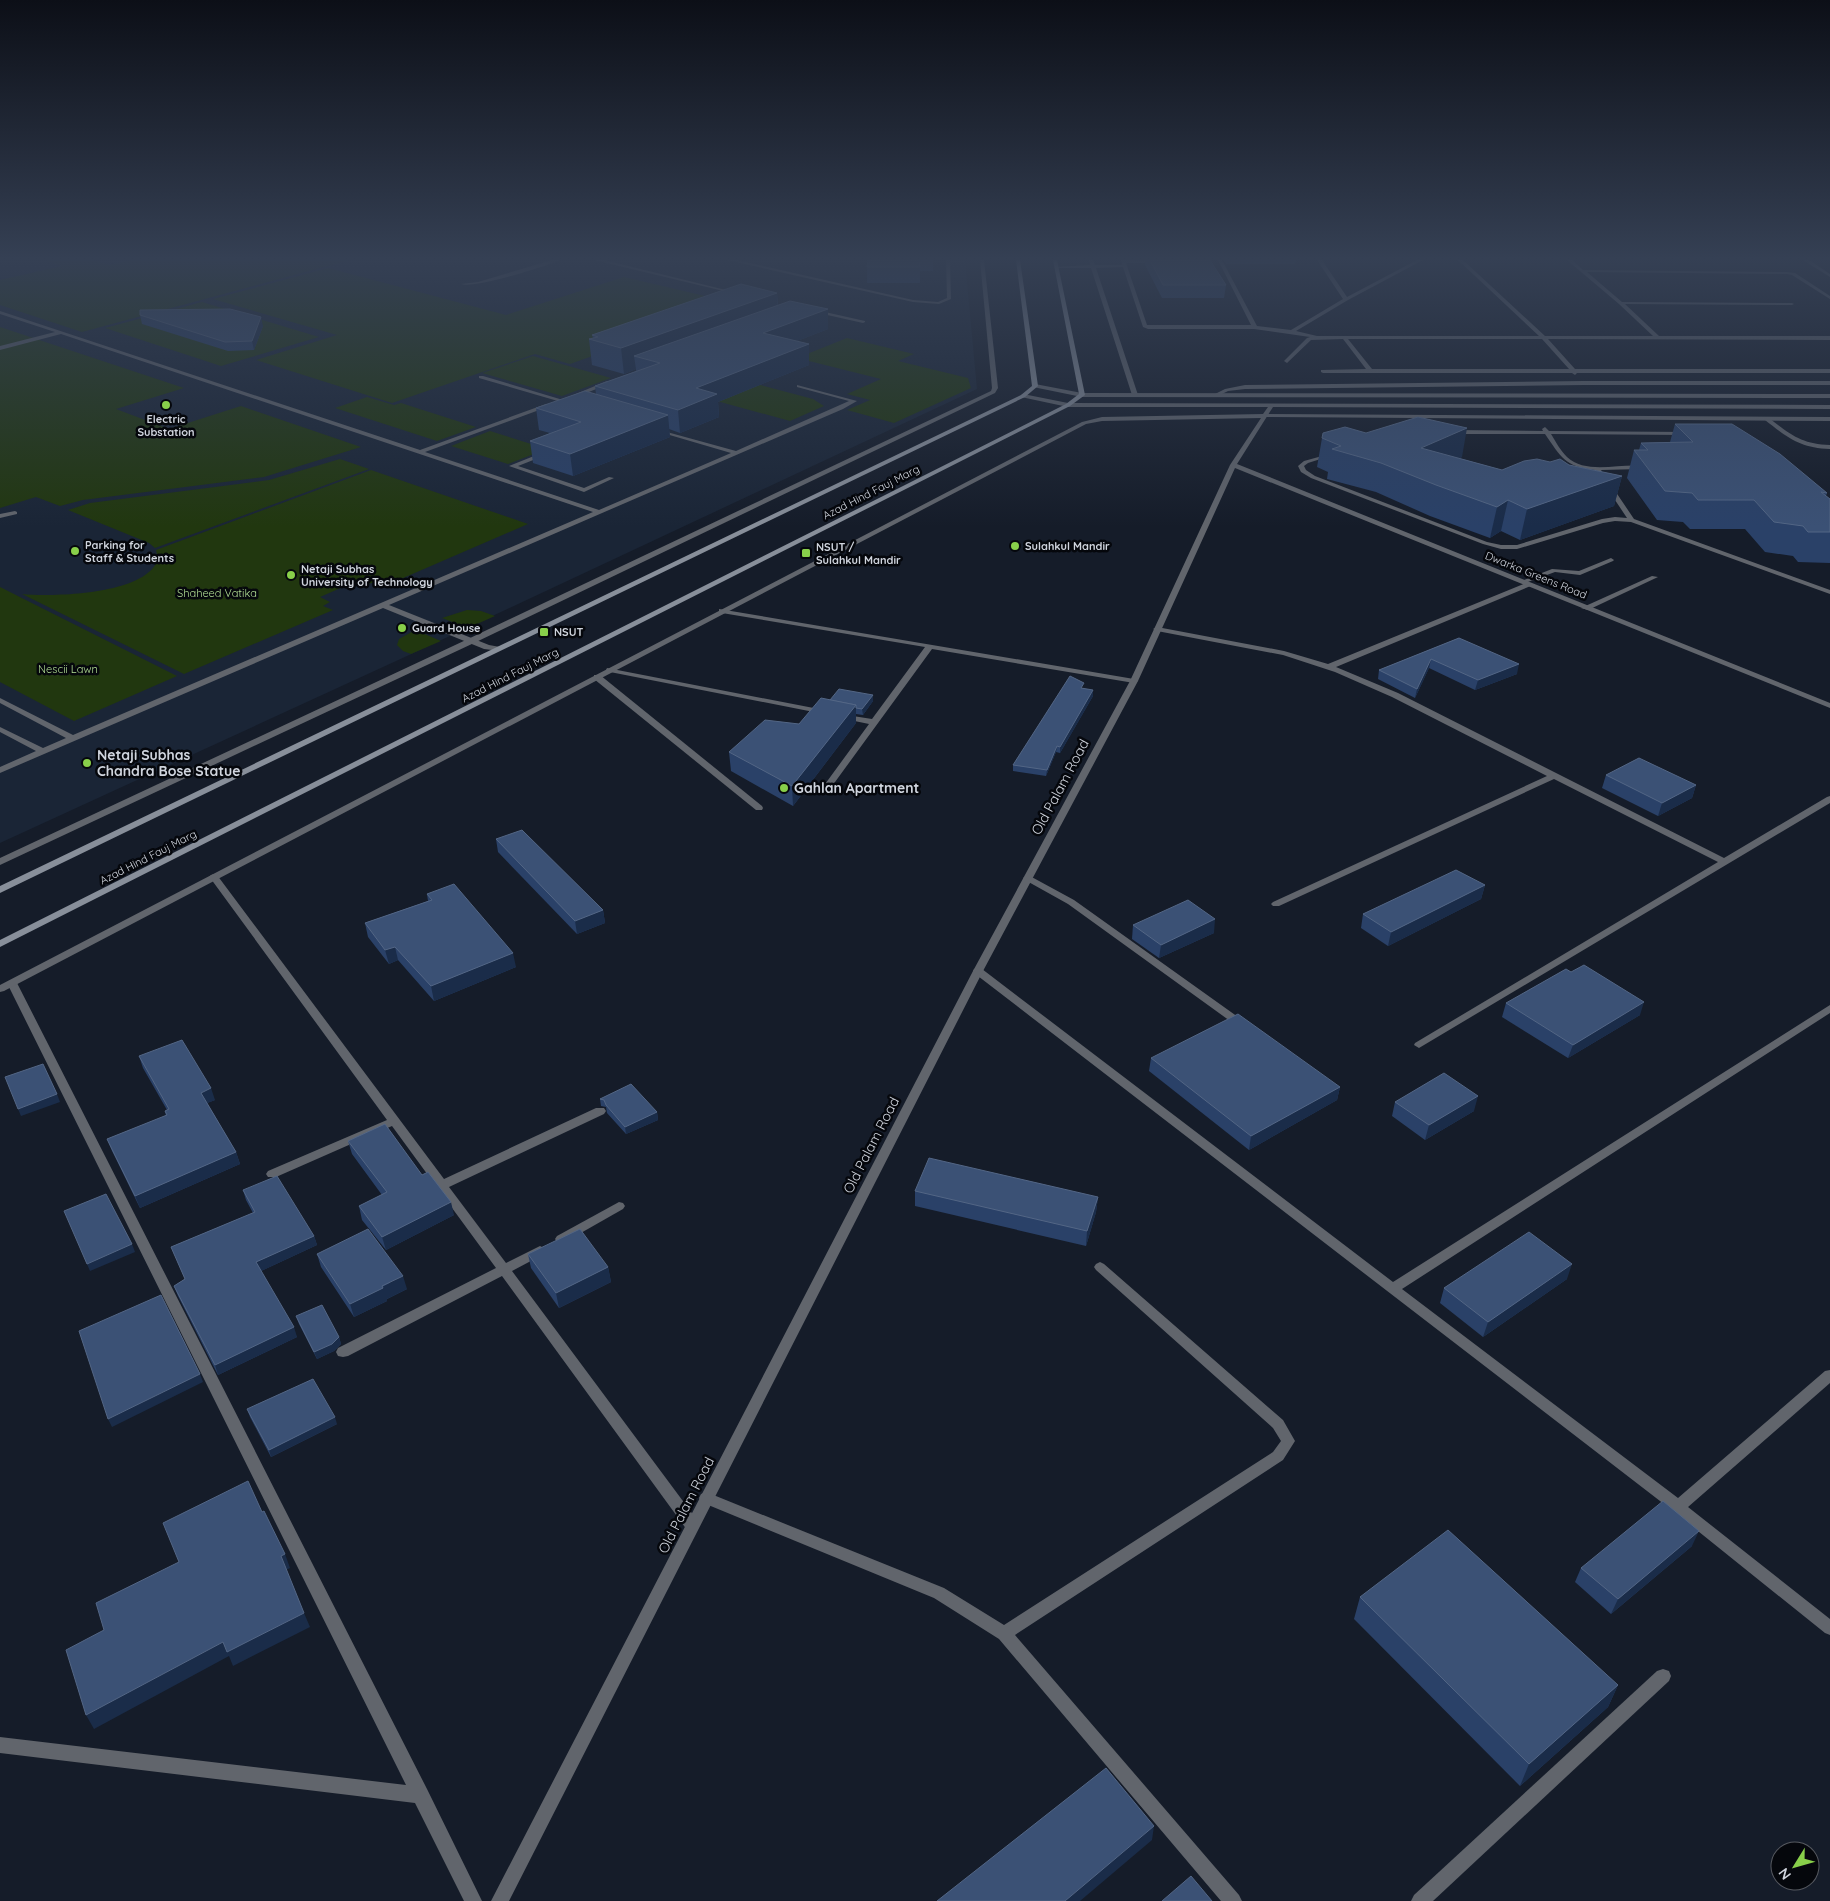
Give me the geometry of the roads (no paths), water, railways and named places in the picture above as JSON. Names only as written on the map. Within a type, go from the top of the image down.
[{"type":"main road","points":[[1030,349],[1035,386]]},
{"type":"main road","points":[[1073,349],[1082,395]]},
{"type":"main road","name":"Azad Hind Fauj Marg","points":[[0,890],[1023,396],[1035,386]]},
{"type":"main road","name":"Azad Hind Fauj Marg","points":[[0,944],[1068,405],[1082,395]]},
{"type":"street","points":[[112,349],[599,512]]},
{"type":"street","points":[[0,862],[471,641],[993,392],[995,388],[991,349]]},
{"type":"street","points":[[1120,349],[1136,395]]},
{"type":"street","points":[[1288,361],[1299,349]]},
{"type":"street","points":[[1353,349],[1370,371]]},
{"type":"street","points":[[1553,349],[1584,383]]},
{"type":"street","points":[[1324,371],[1830,371]]},
{"type":"street","points":[[481,377],[578,406]]},
{"type":"street","points":[[420,452],[610,382]]},
{"type":"street","points":[[1216,396],[1227,390],[1245,387],[1584,383],[1830,383]]},
{"type":"street","points":[[0,770],[854,401],[799,386]]},
{"type":"street","points":[[1035,386],[1082,395],[1830,396]]},
{"type":"street","points":[[1023,396],[1068,405],[1830,406]]},
{"type":"street","name":"Old Palam Road","points":[[500,1901],[978,971],[1134,680],[1233,465],[1272,405]]},
{"type":"street","points":[[473,1901],[6,986],[1084,422],[1108,419],[1266,416],[1830,419]]},
{"type":"street","points":[[1537,418],[1567,462],[1580,467],[1644,468]]},
{"type":"street","points":[[1767,419],[1800,444],[1809,447],[1830,448]]},
{"type":"street","points":[[654,428],[737,453]]},
{"type":"street","points":[[1441,433],[1692,433]]},
{"type":"street","points":[[1639,433],[1646,439]]},
{"type":"street","points":[[1341,451],[1306,462],[1301,466],[1303,471],[1313,477],[1485,543],[1501,547],[1530,545],[1602,522],[1615,519],[1632,520],[1828,590]]},
{"type":"street","points":[[548,452],[512,466],[584,490],[611,478]]},
{"type":"street","name":"Dwarka Greens Road","points":[[1233,465],[1830,706]]},
{"type":"street","points":[[1597,468],[1632,520]]},
{"type":"street","points":[[536,491],[559,482]]},
{"type":"street","points":[[0,516],[15,513]]},
{"type":"street","points":[[1329,668],[1557,570],[1580,573],[1610,560]]},
{"type":"street","points":[[1585,608],[1654,577]]},
{"type":"street","points":[[382,605],[471,641],[497,649]]},
{"type":"street","points":[[722,611],[1134,680]]},
{"type":"street","points":[[1158,629],[1284,653],[1329,668],[1395,695],[1724,862]]},
{"type":"street","points":[[824,791],[930,646]]},
{"type":"street","points":[[610,670],[874,722]]},
{"type":"street","points":[[597,677],[759,808]]},
{"type":"street","points":[[0,700],[72,738]]},
{"type":"street","points":[[0,729],[42,752]]},
{"type":"street","points":[[1276,904],[1554,776]]},
{"type":"street","points":[[1419,1046],[1830,799]]},
{"type":"street","points":[[214,877],[692,1525]]},
{"type":"street","points":[[1028,878],[1071,902],[1246,1027]]},
{"type":"street","points":[[978,971],[1678,1507],[1830,1628]]},
{"type":"street","points":[[1393,1288],[1830,1008]]},
{"type":"street","points":[[442,1185],[600,1111]]},
{"type":"street","points":[[272,1174],[394,1121]]},
{"type":"street","points":[[343,1352],[504,1271],[619,1206]]},
{"type":"street","points":[[1004,1634],[1278,1456],[1288,1441],[1278,1424],[1100,1267]]},
{"type":"street","points":[[1678,1507],[1830,1375]]},
{"type":"street","points":[[706,1498],[939,1593],[1004,1634],[1233,1901]]},
{"type":"street","points":[[1420,1901],[1663,1676]]},
{"type":"street","points":[[0,1745],[420,1795]]},
{"type":"place","name":"Electric Substation","points":[[166,405]]},
{"type":"place","name":"Sulahkul Mandir","points":[[1015,546]]},
{"type":"place","name":"Parking for Staff & Students","points":[[75,551]]},
{"type":"place","name":"NSUT / Sulahkul Mandir","points":[[806,553]]},
{"type":"place","name":"Netaji Subhas University of Technology","points":[[291,575]]},
{"type":"place","name":"Guard House","points":[[402,628]]},
{"type":"place","name":"NSUT","points":[[544,632]]},
{"type":"place","name":"Netaji Subhas Chandra Bose Statue","points":[[87,763]]},
{"type":"place","name":"Gahlan Apartment","points":[[784,788]]},
{"type":"park label","name":"Shaheed Vatika","points":[[217,593]]},
{"type":"park label","name":"Nescii Lawn","points":[[68,669]]}]
